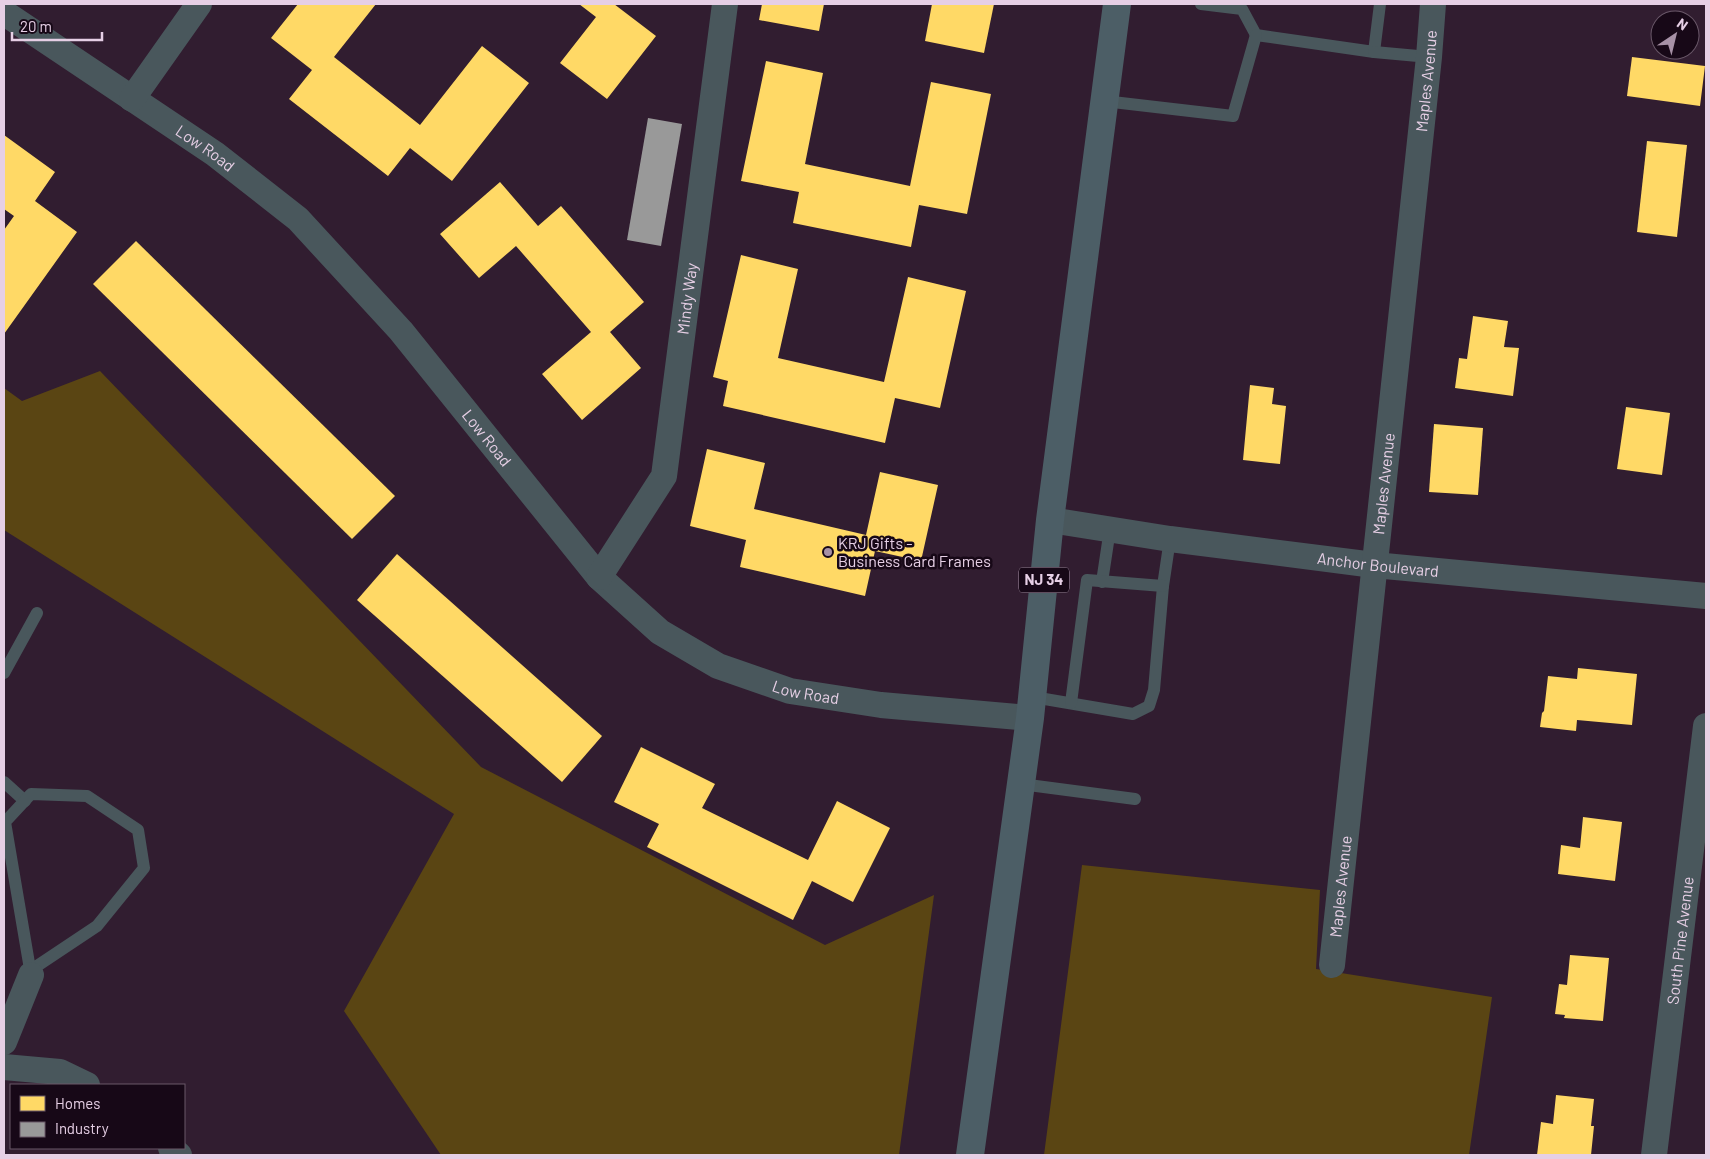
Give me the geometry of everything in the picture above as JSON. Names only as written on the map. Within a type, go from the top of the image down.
[{"type":"main road","name":"NJ 34","points":[[970,1155],[1032,707],[1050,520],[1118,4]]},
{"type":"street","points":[[132,99],[199,4]]},
{"type":"street","name":"Mindy Way","points":[[599,577],[664,476],[725,4]]},
{"type":"street","name":"Maples Avenue","points":[[1332,965],[1433,4]]},
{"type":"street","name":"Low Road","points":[[4,14],[215,154],[298,219],[400,331],[599,577],[660,632],[718,666],[790,691],[881,705],[1032,707]]},
{"type":"street","name":"Anchor Boulevard","points":[[1050,520],[1170,539],[1374,565],[1706,596]]},
{"type":"street","name":"South Pine Avenue","points":[[1654,1155],[1706,726]]},
{"type":"street","points":[[4,1042],[31,975]]},
{"type":"street","points":[[4,1067],[60,1072],[85,1084]]},
{"type":"lane","points":[[1104,101],[1233,116],[1256,35],[1242,9],[1201,4]]},
{"type":"lane","points":[[1374,52],[1380,4]]},
{"type":"lane","points":[[1256,35],[1374,52],[1429,56]]},
{"type":"lane","points":[[1102,582],[1110,529]]},
{"type":"lane","points":[[1032,707],[1071,703],[1133,714],[1149,706],[1154,690],[1163,586],[1170,539]]},
{"type":"lane","points":[[1071,703],[1087,580],[1163,586]]},
{"type":"lane","points":[[4,673],[37,613]]},
{"type":"lane","points":[[4,782],[25,801]]},
{"type":"lane","points":[[1021,784],[1135,799]]},
{"type":"lane","points":[[31,794],[87,796],[138,830],[144,868],[97,926],[34,968],[31,975],[5,822],[31,794]]},
{"type":"shaded area","points":[[100,371],[481,767],[825,945],[934,895],[899,1155],[441,1155],[344,1011],[454,814],[4,530],[4,388],[22,401]]},
{"type":"shaded area","points":[[1082,865],[1320,890],[1316,969],[1492,997],[1469,1155],[1044,1155]]},
{"type":"building: Homes","points":[[298,4],[376,4],[334,57],[420,125],[482,46],[529,83],[452,181],[410,148],[388,176],[289,99],[312,70],[271,38]]},
{"type":"building: Homes","points":[[579,4],[614,4],[656,36],[607,99],[560,63],[596,17]]},
{"type":"building: Homes","points":[[762,4],[824,4],[819,31],[759,20]]},
{"type":"building: Homes","points":[[932,4],[994,4],[984,53],[925,41]]},
{"type":"building: Homes","points":[[1632,57],[1705,66],[1700,106],[1627,96]]},
{"type":"building: Homes","points":[[766,61],[823,73],[805,164],[910,186],[931,82],[991,94],[967,214],[919,205],[911,247],[793,223],[799,192],[741,181]]},
{"type":"building: Homes","points":[[4,135],[55,172],[35,201],[77,232],[4,334],[4,230],[14,216],[4,209]]},
{"type":"building: Homes","points":[[1647,141],[1687,145],[1677,237],[1637,232]]},
{"type":"building: Homes","points":[[500,182],[538,226],[561,206],[644,302],[610,332],[641,368],[582,420],[542,374],[591,332],[516,246],[479,278],[440,234]]},
{"type":"building: Homes","points":[[136,241],[395,496],[352,539],[93,284]]},
{"type":"building: Homes","points":[[741,255],[798,269],[778,358],[884,382],[908,277],[966,291],[940,408],[895,398],[885,443],[723,406],[728,381],[713,377]]},
{"type":"building: Homes","points":[[1473,316],[1508,321],[1504,347],[1519,348],[1513,396],[1455,388],[1459,358],[1467,359]]},
{"type":"building: Homes","points":[[1250,385],[1274,388],[1272,404],[1286,406],[1280,464],[1243,460]]},
{"type":"building: Homes","points":[[1626,407],[1670,413],[1662,475],[1617,469]]},
{"type":"building: Homes","points":[[1434,424],[1483,428],[1478,495],[1429,492]]},
{"type":"building: Homes","points":[[707,449],[765,463],[754,509],[866,535],[880,472],[938,485],[921,561],[875,551],[865,596],[740,567],[746,540],[690,526]]},
{"type":"building: Homes","points":[[397,554],[602,736],[562,782],[357,600]]},
{"type":"building: Homes","points":[[1578,668],[1637,674],[1632,725],[1577,720],[1576,731],[1540,727],[1548,676],[1577,679]]},
{"type":"building: Homes","points":[[641,747],[715,784],[702,808],[808,860],[837,801],[890,828],[853,902],[812,881],[793,920],[647,847],[659,824],[614,802]]},
{"type":"building: Homes","points":[[1583,817],[1622,822],[1615,881],[1558,874],[1561,845],[1580,848]]},
{"type":"building: Homes","points":[[1570,955],[1609,958],[1603,1021],[1564,1018],[1565,1015],[1555,1014],[1559,984],[1567,985]]},
{"type":"building: Homes","points":[[1556,1095],[1594,1099],[1591,1126],[1594,1126],[1591,1155],[1537,1155],[1541,1122],[1553,1124]]},
{"type":"building: Industry","points":[[648,118],[682,124],[661,246],[627,240]]},
{"type":"place","name":"KRJ Gifts - Business Card Frames","points":[[828,552]]}]
